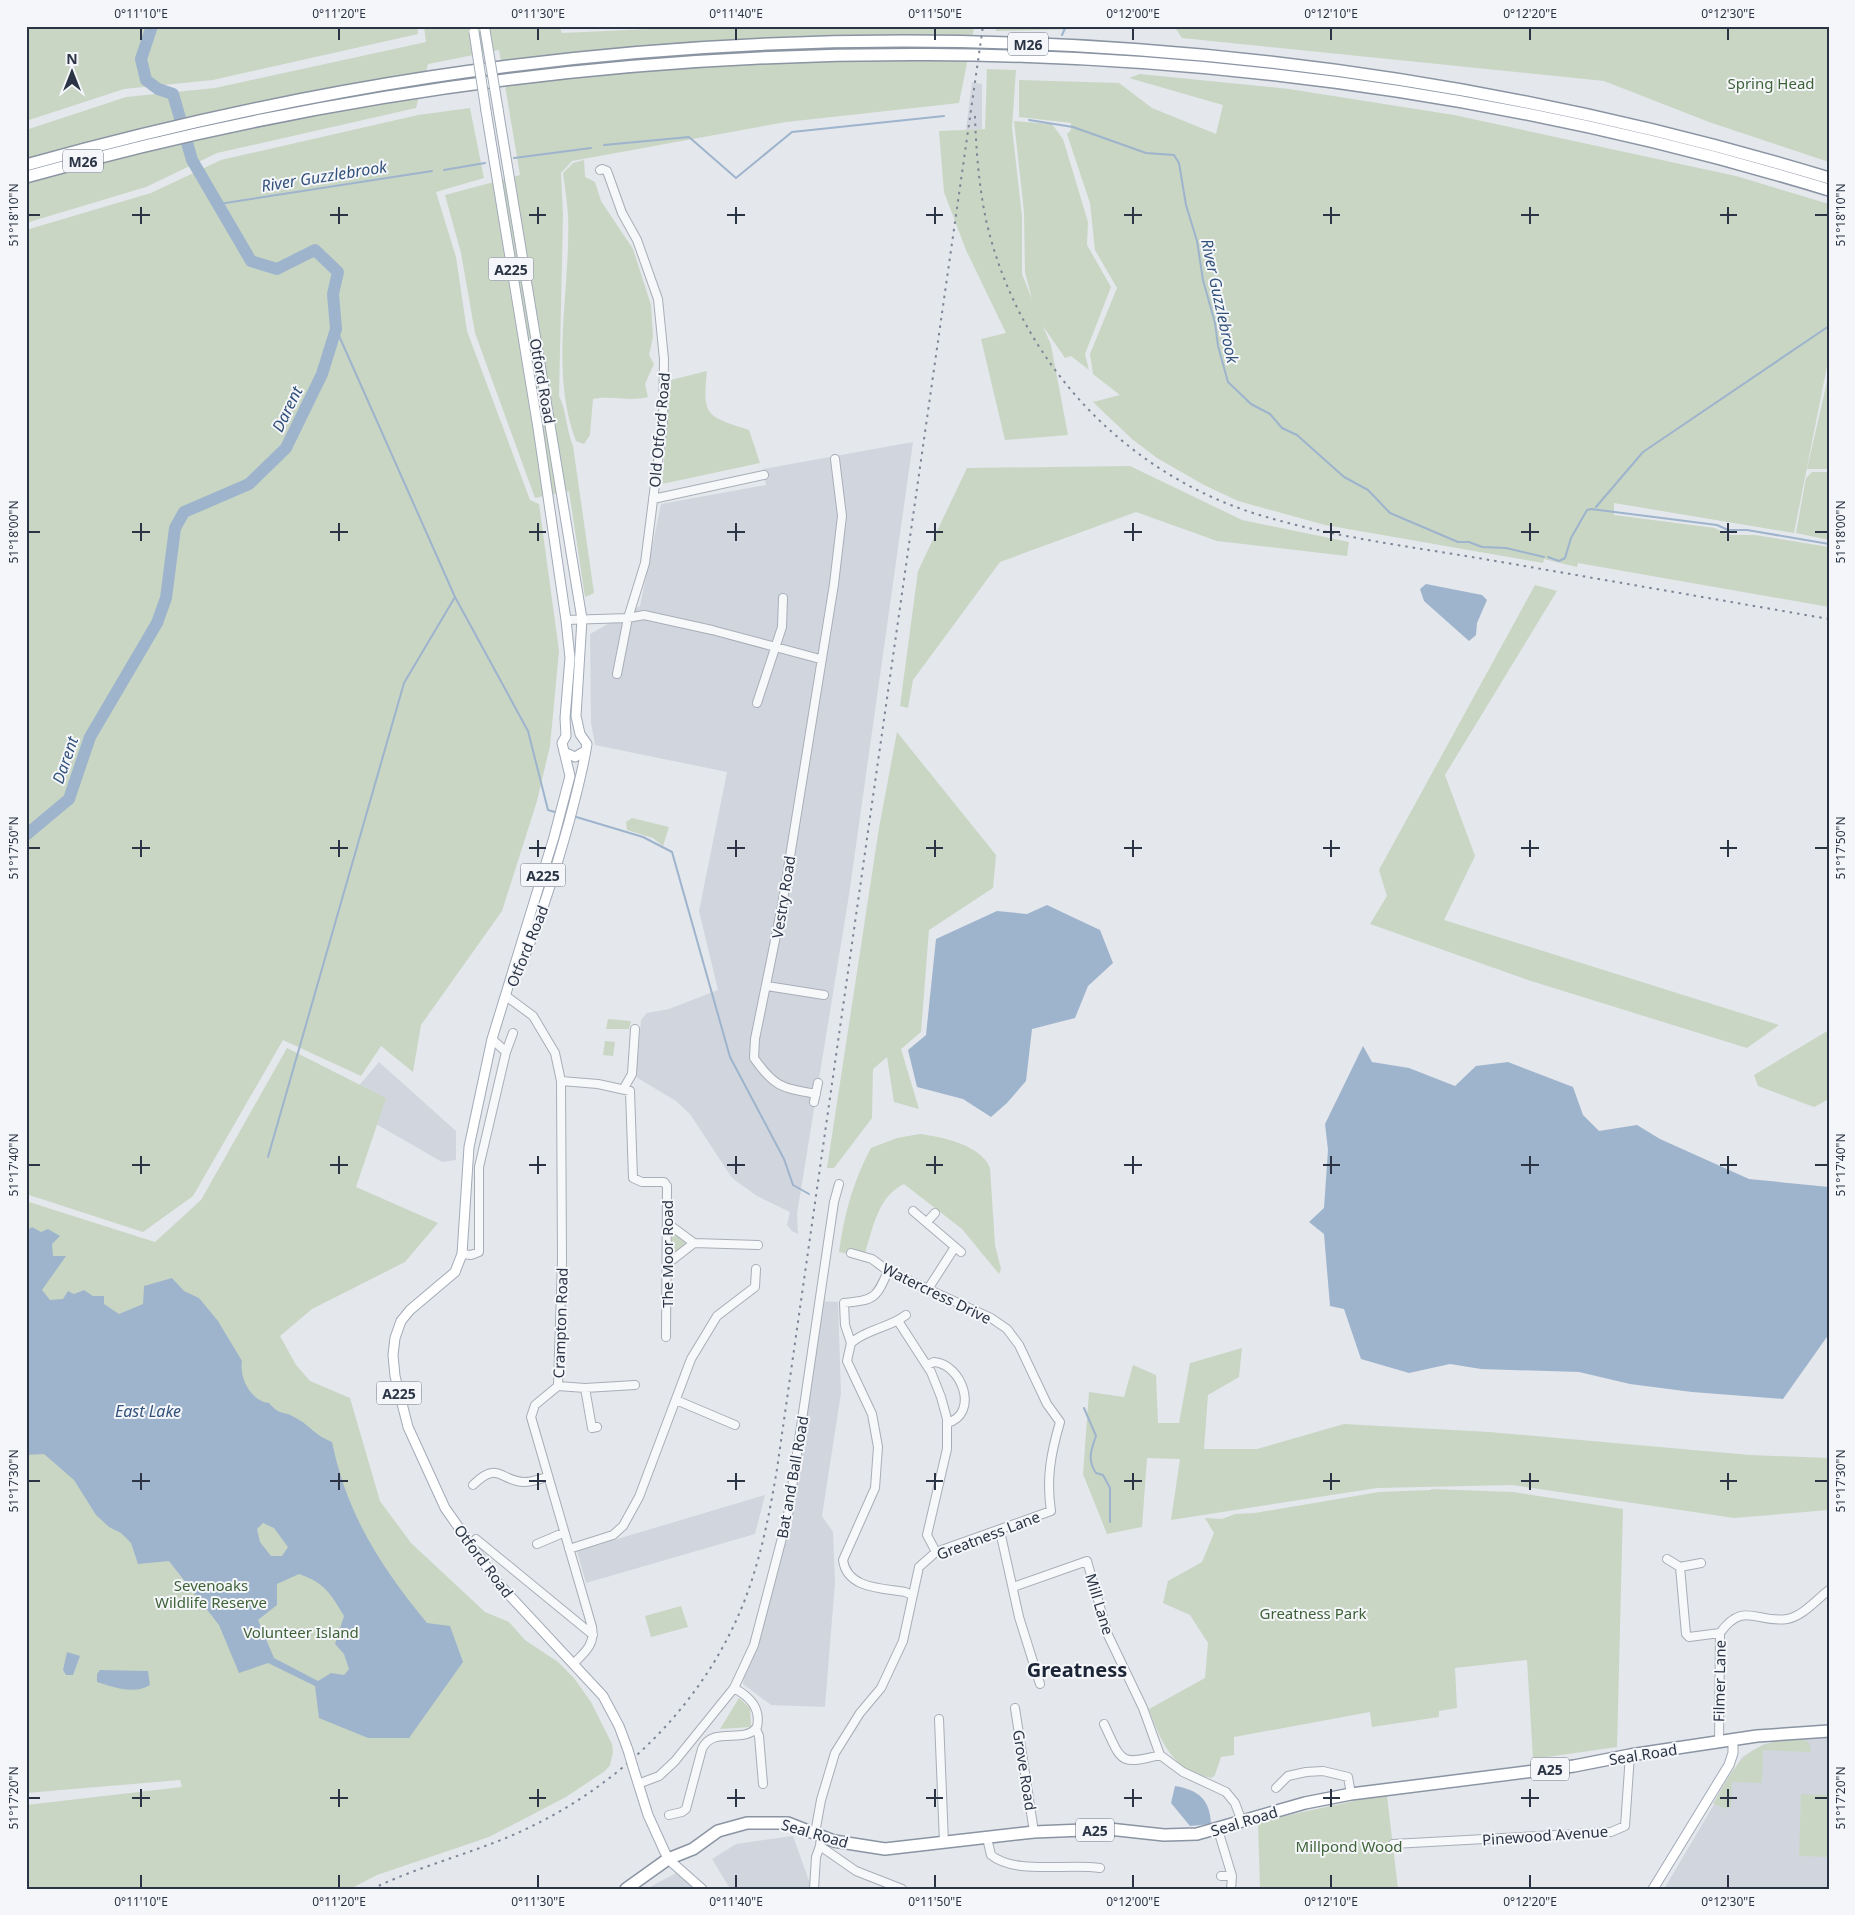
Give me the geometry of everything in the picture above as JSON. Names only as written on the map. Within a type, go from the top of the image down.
[{"type":"highway","name":"M26","points":[[26,165],[139,141],[332,94],[434,76],[630,54],[830,43],[935,42],[1038,44],[1235,59],[1356,74],[1458,90],[1651,130],[1829,178]]},
{"type":"highway","name":"M26","points":[[220,122],[442,87],[611,67],[810,55],[904,53],[1036,56],[1129,61],[1268,74],[1448,100],[1633,138],[1829,190]]},
{"type":"highway","name":"M26","points":[[26,177],[139,141]]},
{"type":"highway","name":"Seal Road","points":[[668,1860],[693,1849],[718,1831],[742,1824],[784,1822],[819,1838],[875,1848],[904,1848],[1034,1832],[1108,1829],[1182,1836],[1218,1830],[1305,1803],[1351,1794],[1574,1766],[1630,1755],[1734,1740],[1804,1731],[1829,1731]]},
{"type":"highway","name":"A25","points":[[626,1889],[668,1860]]},
{"type":"main road","name":"Otford Road","points":[[485,28],[582,619],[576,716],[580,734],[586,740],[579,785],[560,857],[536,929],[506,996]]},
{"type":"main road","name":"Otford Road","points":[[473,29],[538,428],[566,620],[570,658],[565,718],[566,736],[562,743],[570,776],[554,837],[492,1039],[469,1147],[462,1254],[455,1272],[410,1310],[400,1321],[395,1338],[395,1376],[408,1427],[445,1508],[462,1535],[498,1584],[603,1696],[619,1726],[653,1827],[668,1860]]},
{"type":"main road","points":[[566,736],[574,732],[580,734]]},
{"type":"main road","points":[[564,752],[575,757],[585,751]]},
{"type":"main road","points":[[1653,1889],[1729,1765],[1733,1753],[1734,1740]]},
{"type":"main road","name":"A225","points":[[668,1860],[702,1889]]},
{"type":"street","name":"Old Otford Road","points":[[600,170],[607,171],[622,213],[637,240],[658,299],[663,329],[665,390],[645,563],[628,618],[617,674]]},
{"type":"street","name":"Vestry Road","points":[[818,1084],[815,1098],[782,1088],[765,1074],[754,1058],[755,1039],[782,906],[820,659],[834,584],[842,516],[835,459]]},
{"type":"street","points":[[653,500],[764,475]]},
{"type":"street","points":[[757,703],[782,626],[783,598]]},
{"type":"street","points":[[566,620],[628,618],[644,615],[712,630],[820,659]]},
{"type":"street","points":[[767,986],[824,995]]},
{"type":"street","name":"Crampton Road","points":[[506,996],[533,1016],[555,1054],[561,1081],[562,1262],[558,1386],[535,1405],[531,1417],[547,1477],[582,1588],[593,1635],[590,1648],[573,1664]]},
{"type":"street","points":[[561,1081],[624,1088],[632,1074],[635,1029]]},
{"type":"street","points":[[462,1254],[471,1255],[479,1252],[479,1167],[506,1052],[513,1033]]},
{"type":"street","points":[[492,1039],[506,1052]]},
{"type":"street","name":"The Moor Road","points":[[624,1088],[631,1093],[633,1178],[639,1181],[666,1184],[666,1337]]},
{"type":"street","name":"Bat and Ball Road","points":[[638,1784],[659,1776],[675,1761],[734,1688],[754,1645],[788,1516],[834,1202],[839,1184]]},
{"type":"street","points":[[912,1211],[958,1250],[928,1289]]},
{"type":"street","points":[[927,1222],[935,1213]]},
{"type":"street","points":[[667,1223],[694,1243],[758,1246]]},
{"type":"street","points":[[667,1264],[694,1243]]},
{"type":"street","name":"Watercress Drive","points":[[851,1253],[872,1259],[888,1271],[991,1318],[1007,1329],[1019,1345],[1047,1404],[1060,1422],[1050,1456],[1048,1478],[1051,1511]]},
{"type":"street","points":[[569,1549],[613,1535],[623,1526],[641,1493],[692,1359],[717,1316],[755,1287],[756,1269]]},
{"type":"street","points":[[888,1271],[879,1291],[868,1300],[844,1303],[845,1325],[851,1343],[847,1361],[872,1414],[878,1446],[878,1469],[875,1488],[865,1514],[847,1546],[843,1560],[844,1567],[849,1576],[860,1584],[912,1595]]},
{"type":"street","points":[[851,1343],[866,1332],[898,1321],[906,1314]]},
{"type":"street","points":[[898,1321],[927,1365],[940,1394],[947,1424],[947,1449],[928,1535],[936,1552]]},
{"type":"street","points":[[927,1365],[934,1362],[945,1364],[958,1377],[963,1388],[965,1404],[962,1412],[958,1418],[947,1424]]},
{"type":"street","points":[[558,1386],[585,1388],[635,1385]]},
{"type":"street","points":[[585,1388],[592,1428],[597,1427]]},
{"type":"street","points":[[676,1400],[735,1425]]},
{"type":"street","points":[[474,1485],[480,1472],[501,1473],[522,1482],[547,1477]]},
{"type":"street","name":"Greatness Lane","points":[[814,1889],[821,1800],[835,1753],[860,1713],[881,1688],[895,1662],[903,1642],[919,1567],[936,1552],[1000,1531],[1051,1511]]},
{"type":"street","points":[[1000,1531],[1023,1634],[1040,1684]]},
{"type":"street","points":[[537,1544],[564,1533]]},
{"type":"street","name":"Otford Road","points":[[476,1539],[593,1635]]},
{"type":"street","points":[[1667,1558],[1680,1566],[1702,1563]]},
{"type":"street","name":"Mill Lane","points":[[1013,1587],[1087,1562],[1108,1635],[1142,1708],[1160,1754]]},
{"type":"street","name":"Filmer Lane","points":[[1680,1566],[1686,1634],[1690,1637],[1720,1633],[1719,1742]]},
{"type":"street","points":[[1720,1633],[1728,1622],[1740,1615],[1787,1619],[1800,1614],[1828,1592]]},
{"type":"street","points":[[734,1688],[748,1696],[755,1706],[758,1718],[756,1729],[759,1736],[764,1784]]},
{"type":"street","name":"Grove Road","points":[[1015,1708],[1034,1832]]},
{"type":"street","points":[[939,1718],[944,1843]]},
{"type":"street","points":[[1104,1724],[1120,1757],[1125,1760],[1135,1761],[1160,1754],[1183,1772],[1226,1792],[1235,1803],[1242,1822]]},
{"type":"street","points":[[668,1815],[683,1812],[686,1808],[702,1749],[708,1740],[750,1733],[756,1729]]},
{"type":"street","points":[[1102,1741],[1111,1737]]},
{"type":"street","name":"Pinewood Avenue","points":[[1393,1844],[1611,1832],[1625,1826],[1630,1755]]},
{"type":"street","points":[[1276,1788],[1288,1776],[1323,1771],[1348,1777],[1351,1794]]},
{"type":"street","points":[[1218,1830],[1232,1876],[1231,1889]]},
{"type":"street","points":[[819,1838],[856,1871],[902,1889]]},
{"type":"street","points":[[987,1838],[991,1856],[1006,1864],[1022,1867],[1044,1865],[1097,1866]]},
{"type":"street","points":[[1221,1876],[1232,1876]]},
{"type":"shaded area","points":[[972,82],[982,84],[982,129],[966,130]]},
{"type":"shaded area","points":[[913,442],[849,895],[797,1214],[798,1234],[787,1225],[790,1212],[757,1196],[732,1178],[690,1114],[676,1101],[636,1077],[641,1020],[647,1013],[669,1009],[718,990],[699,911],[727,772],[595,745],[591,723],[590,634],[640,606],[661,504],[766,485],[763,469]]},
{"type":"shaded area","points":[[379,1062],[456,1131],[456,1160],[442,1162],[357,1113],[355,1090]]},
{"type":"shaded area","points":[[819,1301],[838,1302],[841,1393],[822,1516],[833,1532],[835,1582],[825,1707],[771,1705],[743,1684],[744,1675],[788,1515]]},
{"type":"shaded area","points":[[765,1495],[755,1534],[586,1583],[577,1551]]},
{"type":"shaded area","points":[[1829,1737],[1829,1889],[1664,1889],[1742,1757],[1764,1744]]},
{"type":"shaded area","points":[[793,1836],[812,1889],[733,1889],[729,1887],[712,1859],[736,1844]]},
{"type":"shaded area","points":[[678,1872],[699,1889],[651,1889],[650,1887]]},
{"type":"green space","points":[[26,26],[417,26],[418,34],[213,80],[124,89],[26,121]]},
{"type":"green space","points":[[424,26],[559,26],[562,33],[717,26],[974,28],[959,103],[786,122],[572,161],[561,173],[563,215],[559,396],[564,408],[573,446],[594,593],[585,597],[569,491],[535,498],[475,333],[461,253],[445,195],[520,175],[499,50],[428,64],[416,108],[217,153],[146,187],[26,223],[26,130],[126,97],[215,88],[426,42]]},
{"type":"green space","points":[[996,26],[1080,26],[1077,29],[996,31]]},
{"type":"green space","name":"Spring Head","points":[[1174,26],[1829,26],[1829,162],[1709,122],[1604,81],[1182,38]]},
{"type":"green space","points":[[987,69],[1016,70],[1012,128],[1022,216],[1022,274],[1032,299],[1025,272],[1024,212],[1014,121],[1052,124],[1063,139],[1088,222],[1087,245],[1111,287],[1085,354],[1089,370],[1071,356],[1065,358],[1043,326],[1051,345],[1068,435],[1005,440],[981,339],[1006,333],[966,250],[944,192],[939,131],[985,129]]},
{"type":"green space","points":[[1140,74],[1289,89],[1454,115],[1736,176],[1829,204],[1829,356],[1794,533],[1614,503],[1614,515],[1715,528],[1729,535],[1755,535],[1829,547],[1829,607],[1578,563],[1577,567],[1544,559],[1543,563],[1325,525],[1238,501],[1204,485],[1157,458],[1132,439],[1093,402],[1120,395],[1093,374],[1090,354],[1117,288],[1095,250],[1090,203],[1067,134],[1071,130],[1071,123],[1019,117],[1019,80],[1119,83],[1152,108],[1216,134],[1223,105],[1129,78]]},
{"type":"green space","points":[[470,108],[484,178],[436,192],[456,257],[467,331],[530,500],[539,504],[559,651],[550,746],[537,801],[502,911],[421,1025],[413,1072],[381,1046],[361,1076],[283,1040],[193,1196],[143,1232],[26,1194],[26,230],[151,193],[221,160],[418,115]]},
{"type":"green space","points":[[584,160],[585,177],[595,182],[601,201],[633,249],[651,305],[653,337],[649,355],[654,364],[645,384],[648,397],[593,399],[590,435],[584,444],[576,441],[568,414],[562,358],[568,243],[567,199],[563,173],[573,163]]},
{"type":"green space","points":[[707,371],[706,398],[710,412],[724,421],[749,430],[760,463],[662,484],[671,380]]},
{"type":"green space","points":[[1829,373],[1829,469],[1807,469]]},
{"type":"green space","points":[[1130,466],[1242,520],[1349,542],[1347,556],[1217,541],[1136,512],[1000,562],[913,680],[908,708],[900,706],[918,571],[967,468]]},
{"type":"green space","points":[[1812,472],[1829,472],[1829,540],[1796,533],[1806,478]]},
{"type":"green space","points":[[1535,585],[1557,591],[1445,775],[1475,856],[1444,920],[1779,1025],[1747,1048],[1531,981],[1370,924],[1387,896],[1379,870]]},
{"type":"green space","points":[[897,732],[996,855],[993,888],[929,930],[921,1032],[901,1049],[919,1109],[894,1102],[887,1057],[873,1069],[872,1118],[834,1168],[827,1168],[879,828]]},
{"type":"green space","points":[[632,818],[669,827],[663,846],[653,838],[627,830],[626,822]]},
{"type":"green space","points":[[608,1019],[631,1021],[629,1029],[606,1029]]},
{"type":"green space","points":[[1829,1030],[1829,1099],[1814,1107],[1758,1086],[1754,1075]]},
{"type":"green space","points":[[605,1041],[615,1042],[613,1056],[603,1055]]},
{"type":"green space","name":"Sevenoaks Wildlife Reserve","points":[[287,1048],[386,1098],[356,1187],[438,1223],[405,1262],[312,1309],[280,1336],[296,1365],[310,1381],[350,1398],[380,1501],[411,1543],[485,1612],[509,1622],[525,1640],[558,1662],[574,1678],[591,1702],[612,1744],[613,1752],[610,1765],[605,1771],[566,1797],[489,1837],[377,1875],[350,1889],[26,1889],[26,1805],[182,1787],[180,1780],[26,1793],[26,1201],[155,1242],[201,1200]]},
{"type":"green space","points":[[920,1134],[950,1140],[970,1148],[985,1160],[990,1168],[995,1245],[1001,1269],[999,1274],[962,1229],[904,1184],[895,1189],[882,1205],[874,1223],[865,1253],[851,1248],[848,1254],[839,1252],[850,1198],[871,1148],[897,1138]]},
{"type":"green space","points":[[670,1230],[689,1244],[671,1258],[670,1256]]},
{"type":"green space","points":[[1242,1348],[1239,1377],[1208,1395],[1204,1449],[1257,1449],[1344,1424],[1489,1432],[1750,1455],[1829,1458],[1829,1510],[1734,1518],[1512,1485],[1377,1488],[1171,1520],[1180,1459],[1147,1458],[1142,1527],[1107,1534],[1083,1474],[1089,1392],[1124,1397],[1133,1365],[1156,1375],[1158,1423],[1179,1423],[1190,1363]]},
{"type":"green space","name":"Greatness Park","points":[[1431,1489],[1513,1492],[1623,1509],[1617,1747],[1533,1759],[1527,1660],[1455,1668],[1457,1708],[1439,1711],[1439,1717],[1372,1727],[1370,1712],[1234,1737],[1234,1755],[1221,1757],[1215,1775],[1212,1778],[1199,1775],[1178,1762],[1164,1744],[1149,1709],[1205,1678],[1208,1643],[1190,1615],[1163,1603],[1168,1581],[1202,1562],[1214,1533],[1205,1518],[1222,1519],[1235,1514],[1255,1513],[1379,1492],[1431,1490],[1432,1505]]},
{"type":"green space","points":[[681,1606],[688,1627],[651,1637],[645,1616]]},
{"type":"green space","points":[[739,1698],[750,1708],[751,1727],[720,1729]]},
{"type":"green space","points":[[1800,1738],[1809,1743],[1811,1752],[1763,1750],[1762,1783],[1732,1782],[1731,1807],[1728,1809],[1713,1804],[1737,1765],[1755,1749],[1782,1740]]},
{"type":"green space","points":[[1801,1794],[1829,1795],[1829,1857],[1799,1856]]},
{"type":"green space","name":"Millpond Wood","points":[[1387,1796],[1398,1889],[1260,1889],[1258,1822],[1363,1799]]},
{"type":"water","points":[[1426,584],[1482,595],[1487,600],[1477,623],[1476,635],[1469,641],[1424,601],[1420,589]]},
{"type":"water","points":[[1047,905],[1100,930],[1113,963],[1088,986],[1075,1018],[1032,1029],[1026,1081],[1007,1103],[991,1117],[963,1099],[917,1087],[908,1050],[926,1035],[936,939],[997,911],[1027,914]]},
{"type":"water","points":[[1363,1046],[1372,1062],[1409,1068],[1455,1086],[1476,1066],[1508,1062],[1573,1087],[1583,1115],[1599,1131],[1637,1125],[1660,1139],[1749,1179],[1829,1187],[1829,1334],[1783,1399],[1692,1392],[1630,1384],[1579,1372],[1481,1369],[1450,1364],[1409,1373],[1361,1359],[1344,1309],[1330,1306],[1324,1234],[1309,1222],[1324,1208],[1328,1150],[1325,1124]]},
{"type":"water","name":"East Lake","points":[[32,1227],[41,1232],[48,1229],[60,1236],[52,1244],[53,1256],[66,1256],[42,1290],[50,1300],[63,1299],[68,1291],[74,1294],[84,1290],[93,1296],[104,1296],[104,1304],[119,1314],[143,1304],[144,1286],[172,1278],[184,1291],[199,1298],[218,1321],[242,1361],[244,1381],[252,1393],[280,1412],[306,1424],[332,1442],[347,1493],[368,1539],[395,1581],[427,1623],[450,1626],[463,1662],[409,1738],[368,1738],[319,1718],[315,1686],[268,1663],[239,1673],[219,1625],[169,1561],[138,1564],[131,1543],[121,1533],[109,1527],[96,1515],[74,1480],[44,1454],[26,1455],[26,1231]],"holes":[[[263,1523],[274,1528],[288,1547],[282,1556],[271,1556],[260,1542],[257,1529]],[[299,1574],[321,1585],[335,1601],[344,1616],[335,1644],[344,1654],[349,1669],[344,1675],[331,1673],[318,1681],[274,1658],[258,1620],[277,1605],[277,1584]]]},
{"type":"water","points":[[67,1652],[80,1656],[73,1675],[66,1675],[63,1670]]},
{"type":"water","points":[[100,1670],[148,1671],[150,1685],[130,1690],[110,1686],[97,1682],[97,1674]]},
{"type":"water","points":[[1175,1786],[1191,1790],[1202,1798],[1208,1809],[1211,1824],[1190,1826],[1171,1803]]},
{"type":"waterway","name":"Darent","points":[[26,835],[69,799],[90,737],[157,623],[166,598],[175,528],[184,512],[249,484],[286,448],[322,374],[336,329],[333,294],[338,272],[315,250],[277,269],[251,261],[192,160],[173,94],[158,89],[146,80],[141,59],[152,26]]},
{"type":"waterway","points":[[1062,35],[1066,26]]},
{"type":"waterway","name":"River Guzzlebrook","points":[[604,145],[689,137],[736,178],[792,132],[944,116]]},
{"type":"waterway","name":"River Guzzlebrook","points":[[1029,120],[1073,127],[1146,153],[1174,155],[1179,163],[1186,205],[1197,241],[1203,280],[1228,382],[1251,404],[1270,414],[1282,428],[1297,435],[1344,477],[1368,490],[1390,513],[1458,542],[1469,542],[1482,547],[1506,548],[1544,557]]},
{"type":"waterway","name":"River Guzzlebrook","points":[[514,158],[591,148]]},
{"type":"waterway","name":"River Guzzlebrook","points":[[444,170],[485,163]]},
{"type":"waterway","name":"River Guzzlebrook","points":[[219,204],[432,171]]},
{"type":"waterway","points":[[1596,507],[1643,452],[1829,326]]},
{"type":"waterway","points":[[268,1157],[404,683],[455,597],[336,329]]},
{"type":"waterway","name":"River Guzzlebrook","points":[[1548,557],[1559,561],[1565,558],[1571,538],[1587,510],[1591,509],[1717,525],[1728,530],[1747,530],[1829,544]]},
{"type":"waterway","points":[[455,597],[528,731],[548,810],[558,813]]},
{"type":"waterway","points":[[573,816],[643,837],[672,852],[730,1057],[784,1159],[793,1185],[809,1194]]},
{"type":"waterway","points":[[1084,1408],[1096,1436],[1091,1450],[1093,1468],[1096,1473],[1103,1475],[1110,1488],[1110,1522]]},
{"type":"railway","points":[[372,1889],[524,1830],[561,1811],[596,1788],[629,1762],[659,1733],[686,1702],[710,1668],[731,1632],[752,1579],[765,1532],[777,1469],[983,26]]},
{"type":"railway","points":[[975,116],[978,168],[986,220],[1001,270],[1022,317],[1048,361],[1080,400],[1117,436],[1157,467],[1202,492],[1250,512],[1307,528],[1366,540],[1829,619]]},
{"type":"district","name":"Greatness","points":[[1077,1669]]},
{"type":"park label","name":"Volunteer Island","points":[[301,1632]]}]
